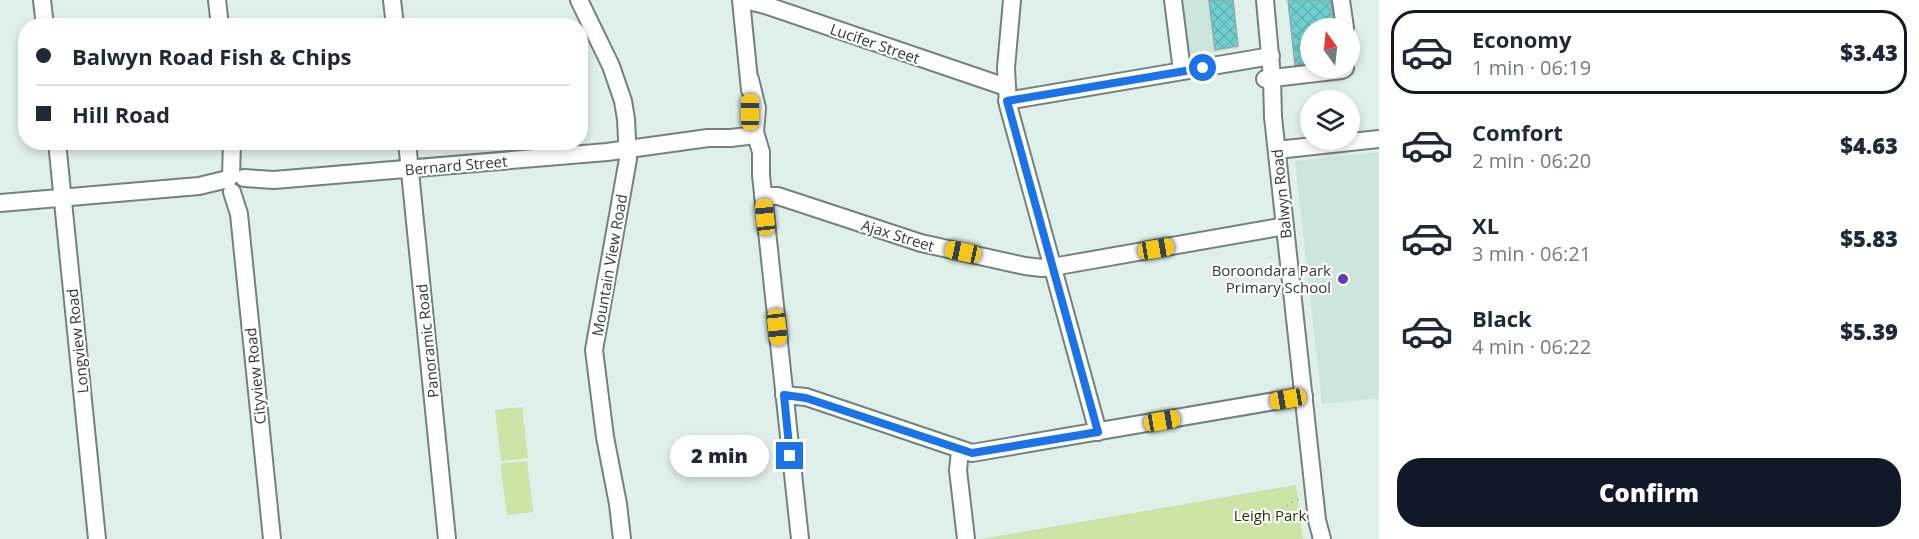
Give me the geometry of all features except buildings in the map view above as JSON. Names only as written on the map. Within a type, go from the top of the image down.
[{"type":"street","points":[[42,0],[44,18]]},
{"type":"street","points":[[217,0],[219,18]]},
{"type":"street","points":[[392,0],[394,18]]},
{"type":"street","name":"Mountain View Road","points":[[579,0],[604,49],[620,93],[626,119],[628,149],[626,172],[594,350],[604,437],[618,504],[622,539]]},
{"type":"street","points":[[743,0],[750,79],[757,108],[750,132],[761,152],[763,196],[800,539]]},
{"type":"street","name":"Lucifer Street","points":[[743,0],[765,5],[1006,94],[1182,71],[1267,57]]},
{"type":"street","points":[[1012,0],[1006,94],[1098,432]]},
{"type":"street","points":[[1173,0],[1182,71]]},
{"type":"street","name":"Balwyn Road","points":[[1257,0],[1267,57]]},
{"type":"street","name":"Balwyn Road","points":[[1265,0],[1267,57],[1273,117],[1317,520],[1322,539]]},
{"type":"street","points":[[1341,0],[1344,18]]},
{"type":"street","points":[[1269,78],[1300,75]]},
{"type":"street","name":"Bernard Street","points":[[0,202],[628,149],[708,138],[724,133],[750,132]]},
{"type":"street","points":[[1277,150],[1379,139]]},
{"type":"street","name":"Longview Road","points":[[58,150],[97,539]]},
{"type":"street","name":"Cityview Road","points":[[233,150],[272,539]]},
{"type":"street","name":"Panoramic Road","points":[[408,150],[447,539]]},
{"type":"street","name":"Ajax Street","points":[[763,196],[778,196],[921,243],[1025,266],[1052,267],[1285,226]]},
{"type":"street","points":[[784,395],[806,398],[960,451],[972,453],[1304,396]]},
{"type":"street","points":[[960,451],[958,470],[966,539]]},
{"type":"street","name":"Balwyn Road","points":[[1314,539],[1317,520]]},
{"type":"path","points":[[1248,515],[1262,525],[1270,522],[1281,509],[1293,501],[1315,496]]},
{"type":"shaded area","points":[[1170,0],[1233,0],[1238,48],[1177,60]]},
{"type":"shaded area","name":"Boroondara Park Primary School","points":[[1379,152],[1379,398],[1322,404],[1295,161]]},
{"type":"green space","points":[[522,407],[528,458],[501,461],[495,410]]},
{"type":"green space","points":[[527,461],[533,512],[507,515],[500,464]]},
{"type":"green space","name":"Leigh Park","points":[[1296,485],[1303,539],[981,539]]},
{"type":"place","name":"Boroondara Park Primary School","points":[[1343,279]]},
{"type":"route","points":[[790,456],[784,395],[806,398],[967,453],[1098,432],[1007,101],[1203,68]]}]
